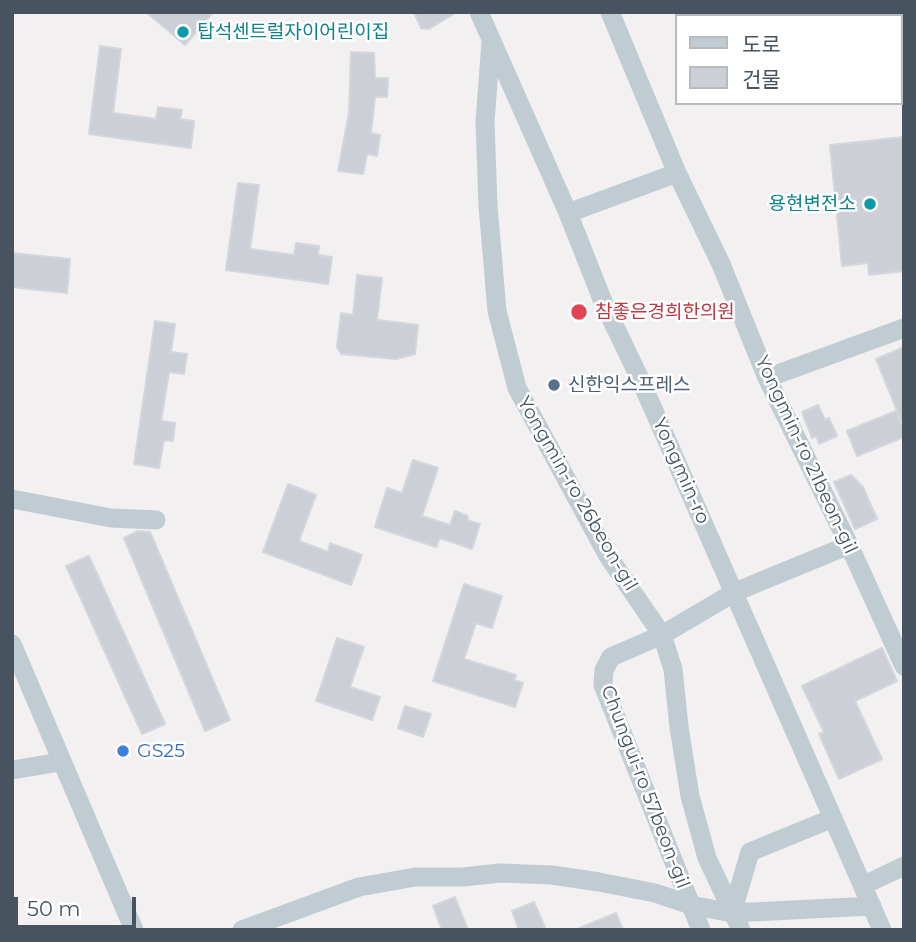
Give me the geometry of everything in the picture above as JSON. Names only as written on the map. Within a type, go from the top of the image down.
[{"type":"street","name":"Yongmin-ro","points":[[479,12],[568,213],[604,304],[735,592],[882,930]]},
{"type":"street","name":"Yongmin-ro 21beon-gil","points":[[610,12],[677,173],[721,264],[767,379],[849,545],[904,666]]},
{"type":"street","name":"Yongmin-ro 26beon-gil","points":[[491,41],[485,122],[488,206],[497,312],[517,388],[608,556],[662,635],[673,669],[678,727],[690,796],[707,858],[736,922]]},
{"type":"street","points":[[568,213],[677,173]]},
{"type":"street","points":[[767,379],[904,328]]},
{"type":"street","points":[[12,499],[111,518],[156,520]]},
{"type":"street","points":[[662,635],[735,592],[849,545]]},
{"type":"street","name":"Chungui-ro 57beon-gil","points":[[662,635],[611,657],[604,670],[603,685],[701,930]]},
{"type":"street","points":[[12,643],[60,762],[134,930]]},
{"type":"street","points":[[12,770],[60,762]]},
{"type":"street","points":[[736,922],[750,852],[833,818]]},
{"type":"street","points":[[864,885],[904,866]]},
{"type":"street","points":[[242,930],[359,887],[415,877],[463,877],[500,873],[552,875],[655,893],[736,922],[872,906]]},
{"type":"building","name":"탑석센트럴자이어린이집","points":[[146,12],[213,12],[185,45]]},
{"type":"building","points":[[414,12],[457,12],[429,29],[421,28]]},
{"type":"building","points":[[100,46],[121,49],[113,113],[156,119],[158,107],[182,110],[180,119],[194,121],[191,148],[89,134]]},
{"type":"building","points":[[351,52],[374,53],[375,78],[388,78],[387,97],[375,97],[371,133],[380,135],[377,156],[367,154],[363,174],[338,171],[349,113]]},
{"type":"building","name":"용현변전소","points":[[904,137],[904,271],[869,275],[868,263],[842,266],[830,145]]},
{"type":"building","points":[[238,183],[259,185],[250,249],[294,255],[296,243],[319,246],[318,255],[332,257],[328,284],[226,270]]},
{"type":"building","points":[[12,253],[70,259],[67,293],[12,287]]},
{"type":"building","points":[[357,275],[382,278],[377,320],[418,325],[415,354],[396,359],[341,354],[337,347],[341,313],[353,315]]},
{"type":"building","points":[[155,321],[175,324],[171,352],[187,354],[184,374],[169,372],[161,421],[175,423],[173,441],[164,440],[159,468],[134,464]]},
{"type":"building","points":[[904,347],[904,425],[903,425],[876,359]]},
{"type":"building","points":[[818,405],[825,420],[829,418],[837,436],[819,444],[816,436],[812,438],[802,412]]},
{"type":"building","points":[[896,411],[904,437],[857,456],[847,431]]},
{"type":"building","points":[[413,460],[438,468],[422,516],[450,525],[455,511],[468,516],[467,520],[480,524],[472,549],[440,538],[436,547],[375,527],[387,488],[402,493]]},
{"type":"building","points":[[851,475],[863,487],[877,519],[855,529],[834,482]]},
{"type":"building","points":[[288,484],[316,495],[299,541],[328,552],[330,543],[362,555],[351,585],[263,552]]},
{"type":"building","points":[[138,531],[150,532],[230,720],[205,731],[124,538]]},
{"type":"building","points":[[89,556],[165,724],[142,734],[66,566]]},
{"type":"building","points":[[464,584],[502,596],[492,628],[476,623],[464,659],[516,675],[514,680],[523,683],[515,707],[433,681]]},
{"type":"building","points":[[337,638],[364,647],[350,687],[380,697],[372,720],[316,701]]},
{"type":"building","points":[[882,648],[897,681],[855,701],[882,759],[839,779],[819,734],[824,732],[802,686]]},
{"type":"building","points":[[405,706],[431,714],[423,737],[398,728]]},
{"type":"building","points":[[455,897],[468,930],[442,930],[433,906]]},
{"type":"building","points":[[534,902],[546,930],[519,930],[512,911]]},
{"type":"building","points":[[616,913],[623,930],[575,930]]},
{"type":"place","name":"탑석센트럴자이어린이집","points":[[183,32]]},
{"type":"place","name":"용현변전소","points":[[870,204]]},
{"type":"place","name":"참좋은경희한의원","points":[[579,312]]},
{"type":"place","name":"신한익스프레스","points":[[554,385]]},
{"type":"place","name":"GS25","points":[[123,751]]}]
